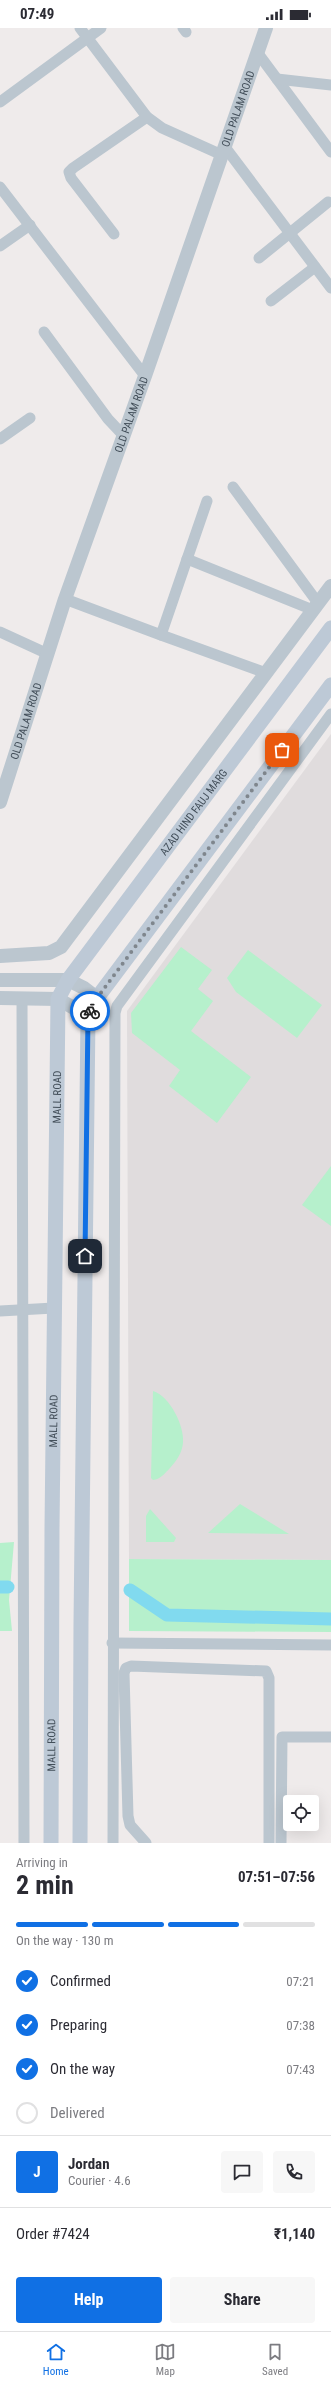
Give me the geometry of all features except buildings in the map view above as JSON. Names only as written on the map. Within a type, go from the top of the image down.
[{"type":"main road","name":"AZAD HIND FAUJ MARG","points":[[58,999],[68,980],[331,628]]},
{"type":"main road","points":[[80,1843],[88,1016],[97,998],[331,685]]},
{"type":"main road","name":"MALL ROAD","points":[[51,1843],[54,1308],[58,999]]},
{"type":"street","points":[[80,28],[147,117],[162,128],[223,151],[289,232],[331,288]]},
{"type":"street","points":[[0,102],[101,28]]},
{"type":"street","name":"OLD PALAM ROAD","points":[[0,802],[66,599],[146,376],[266,28]]},
{"type":"street","points":[[257,52],[331,152]]},
{"type":"street","points":[[277,79],[331,85]]},
{"type":"street","points":[[114,234],[71,178],[70,172],[73,168],[147,117]]},
{"type":"street","points":[[0,187],[146,376]]},
{"type":"street","points":[[259,258],[289,232],[328,202]]},
{"type":"street","points":[[0,246],[30,225]]},
{"type":"street","points":[[271,301],[315,267]]},
{"type":"street","points":[[44,332],[108,419],[124,436]]},
{"type":"street","points":[[0,439],[30,418]]},
{"type":"street","points":[[233,487],[316,607]]},
{"type":"street","points":[[161,634],[207,501]]},
{"type":"street","points":[[187,559],[316,607]]},
{"type":"street","points":[[0,956],[49,953],[61,947],[331,586]]},
{"type":"street","points":[[66,599],[266,674]]},
{"type":"street","points":[[0,632],[48,654]]},
{"type":"street","points":[[113,1843],[112,1643],[116,1006],[331,714]]},
{"type":"street","points":[[0,980],[68,980],[84,988],[97,998]]},
{"type":"street","points":[[0,998],[58,999],[88,1016]]},
{"type":"street","points":[[22,998],[24,1309],[24,1843]]},
{"type":"street","points":[[0,1310],[54,1308]]},
{"type":"street","points":[[112,1643],[331,1645]]},
{"type":"street","points":[[146,1843],[130,1825],[128,1816],[124,1673],[126,1668],[131,1666],[266,1671],[269,1678],[269,1843]]},
{"type":"street","points":[[282,1843],[282,1737],[331,1736]]},
{"type":"shaded area","points":[[331,734],[331,1560],[129,1559],[127,1011]]},
{"type":"green space","points":[[181,947],[212,970],[198,989],[213,1001],[191,1031],[251,1077],[217,1123],[169,1086],[180,1070],[132,1033],[131,1013]]},
{"type":"green space","points":[[248,950],[322,1005],[297,1038],[236,992],[227,978]]},
{"type":"green space","points":[[331,1166],[331,1226],[302,1205]]},
{"type":"green space","points":[[153,1391],[165,1399],[175,1413],[182,1429],[183,1443],[180,1453],[173,1465],[161,1477],[153,1480],[151,1478]]},
{"type":"green space","points":[[240,1504],[289,1534],[208,1533]]},
{"type":"green space","points":[[150,1509],[176,1538],[174,1542],[146,1542],[146,1516]]},
{"type":"green space","points":[[14,1542],[9,1600],[12,1631],[0,1631],[0,1543]]},
{"type":"green space","points":[[129,1559],[331,1560],[331,1632],[129,1631]]},
{"type":"waterway","points":[[0,1587],[8,1587]]},
{"type":"waterway","points":[[130,1590],[167,1615],[331,1619]]},
{"type":"way so far","points":[[90,1011],[97,998],[282,750]]},
{"type":"route","points":[[85,1256],[88,1016],[90,1011]]}]
